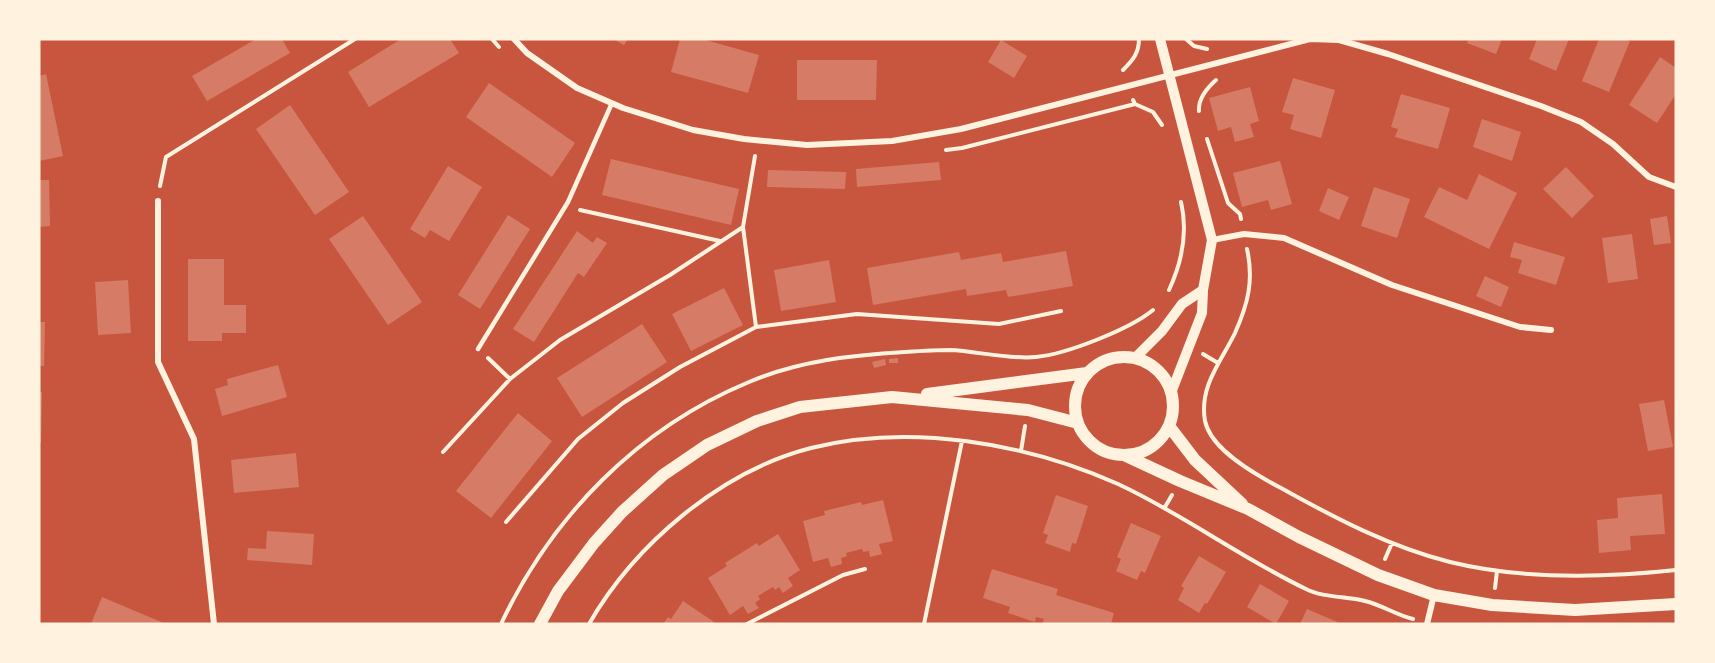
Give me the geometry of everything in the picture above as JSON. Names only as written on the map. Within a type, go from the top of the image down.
[{"type":"main road","points":[[1124,455],[1138,453],[1152,446],[1162,436],[1169,426],[1173,406],[1172,393],[1156,369],[1135,358],[1111,358],[1087,373],[1079,386],[1075,399],[1078,423],[1086,438],[1098,448],[1124,455],[1248,509],[1299,537],[1378,575],[1434,595],[1492,605],[1575,610],[1676,604]]},
{"type":"main road","points":[[540,624],[558,591],[594,543],[622,512],[663,475],[707,444],[757,421],[800,407],[853,400],[905,397],[1087,373]]},
{"type":"main road","points":[[905,397],[1028,410],[1078,423]]},
{"type":"main road","points":[[1169,426],[1195,460],[1248,509]]},
{"type":"street","points":[[514,39],[527,53],[577,88],[612,103],[693,130],[744,139],[807,145],[892,141],[961,129],[1310,39],[1339,40],[1388,54],[1581,122],[1613,144],[1649,177],[1676,187]]},
{"type":"street","points":[[1160,39],[1212,240],[1203,290],[1202,313],[1172,393]]},
{"type":"street","points":[[158,201],[158,362],[194,439],[214,624]]},
{"type":"street","points":[[1212,240],[1244,234],[1284,238],[1392,285],[1520,327],[1551,330]]},
{"type":"street","points":[[1135,358],[1162,331],[1182,304],[1203,290]]},
{"type":"street","points":[[1427,623],[1434,595]]},
{"type":"lane","points":[[478,349],[565,207],[612,103]]},
{"type":"path","points":[[158,201],[166,157],[355,39]]},
{"type":"path","points":[[1139,39],[1139,50],[1123,70],[1135,104],[1153,112],[1164,126]]},
{"type":"path","points":[[1186,39],[1194,46],[1209,50],[1217,79],[1207,88],[1199,104],[1200,117]]},
{"type":"path","points":[[1207,139],[1228,203],[1240,214],[1251,273],[1250,286],[1235,332],[1209,381],[1204,400],[1205,422],[1213,440],[1236,460],[1270,482],[1342,522],[1392,543],[1450,562],[1497,570],[1563,576],[1634,575],[1676,570]]},
{"type":"path","points":[[755,156],[743,228],[756,327]]},
{"type":"path","points":[[1163,298],[1169,291],[1179,268],[1185,218],[1179,195]]},
{"type":"path","points":[[565,207],[720,241]]},
{"type":"path","points":[[443,452],[510,379],[560,340],[670,275],[743,228]]},
{"type":"path","points":[[1035,357],[1076,348],[1114,332],[1152,312],[1158,305]]},
{"type":"path","points":[[506,522],[578,440],[623,403],[680,367],[756,327],[857,314],[999,324],[1061,311]]},
{"type":"path","points":[[478,349],[510,379]]},
{"type":"path","points":[[589,624],[634,561],[670,525],[710,495],[759,467],[811,448],[868,438],[915,437],[962,441],[1021,451],[1116,484],[1165,507],[1240,554],[1309,591],[1367,601],[1398,616],[1427,623]]},
{"type":"path","points":[[924,624],[962,441]]},
{"type":"path","points":[[747,624],[843,575],[865,569]]},
{"type":"building","points":[[256,39],[282,39],[290,53],[207,101],[192,76]]},
{"type":"building","points":[[401,39],[450,39],[459,53],[369,107],[348,72]]},
{"type":"building","points":[[613,39],[628,39],[624,45]]},
{"type":"building","points":[[680,39],[702,39],[759,55],[748,93],[671,72]]},
{"type":"building","points":[[1469,39],[1502,39],[1496,54],[1467,43]]},
{"type":"building","points":[[1537,39],[1569,39],[1556,71],[1529,59]]},
{"type":"building","points":[[1599,39],[1630,41],[1609,92],[1582,81]]},
{"type":"building","points":[[1001,40],[1027,56],[1014,78],[988,62]]},
{"type":"building","points":[[1660,57],[1676,68],[1676,94],[1657,123],[1629,105]]},
{"type":"building","points":[[797,60],[877,60],[876,100],[797,100]]},
{"type":"building","points":[[46,74],[63,156],[39,161],[39,76]]},
{"type":"building","points":[[1293,78],[1335,90],[1321,138],[1290,129],[1294,115],[1282,112]]},
{"type":"building","points":[[489,83],[575,143],[552,177],[466,117]]},
{"type":"building","points":[[1250,87],[1259,121],[1250,124],[1254,137],[1235,142],[1231,127],[1218,131],[1209,98]]},
{"type":"building","points":[[1401,94],[1450,108],[1438,149],[1395,137],[1398,129],[1391,127]]},
{"type":"building","points":[[290,105],[349,192],[315,215],[256,129]]},
{"type":"building","points":[[1482,119],[1521,132],[1512,161],[1473,147]]},
{"type":"building","points":[[611,159],[739,189],[731,225],[602,195]]},
{"type":"building","points":[[1280,161],[1292,204],[1271,210],[1268,200],[1242,207],[1233,173]]},
{"type":"building","points":[[939,162],[941,180],[857,187],[856,169]]},
{"type":"building","points":[[448,166],[482,187],[449,241],[430,230],[425,238],[410,229]]},
{"type":"building","points":[[1566,167],[1594,196],[1572,218],[1543,189]]},
{"type":"building","points":[[768,170],[846,172],[845,189],[767,187]]},
{"type":"building","points":[[1479,174],[1517,193],[1489,249],[1424,217],[1439,187],[1467,200]]},
{"type":"building","points":[[39,180],[49,180],[50,226],[39,227]]},
{"type":"building","points":[[1374,187],[1410,199],[1397,238],[1361,226]]},
{"type":"building","points":[[1328,188],[1349,197],[1339,220],[1319,211]]},
{"type":"building","points":[[508,215],[530,229],[480,309],[458,295]]},
{"type":"building","points":[[363,216],[422,302],[388,325],[329,239]]},
{"type":"building","points":[[1667,216],[1671,243],[1654,245],[1650,219]]},
{"type":"building","points":[[577,231],[593,243],[597,237],[607,243],[584,277],[578,273],[534,342],[513,329]]},
{"type":"building","points":[[1632,234],[1638,279],[1608,283],[1602,238]]},
{"type":"building","points":[[1514,242],[1565,257],[1556,285],[1518,273],[1522,260],[1510,257]]},
{"type":"building","points":[[1066,251],[1073,286],[1008,297],[1006,290],[967,296],[966,289],[873,305],[867,268],[959,252],[961,260],[1001,253],[1003,262]]},
{"type":"building","points":[[188,259],[224,259],[224,305],[246,305],[246,333],[222,333],[222,341],[188,341]]},
{"type":"building","points":[[829,260],[836,302],[781,311],[774,270]]},
{"type":"building","points":[[1485,276],[1509,287],[1501,307],[1476,296]]},
{"type":"building","points":[[128,280],[131,333],[98,335],[95,282]]},
{"type":"building","points":[[724,288],[743,325],[691,351],[672,314]]},
{"type":"building","points":[[39,322],[45,322],[44,366],[39,366]]},
{"type":"building","points":[[642,324],[667,362],[582,417],[557,378]]},
{"type":"building","points":[[898,358],[898,363],[889,363],[889,359]]},
{"type":"building","points":[[885,359],[886,365],[874,368],[872,362]]},
{"type":"building","points":[[278,365],[287,397],[222,416],[215,389],[228,385],[227,379]]},
{"type":"building","points":[[39,392],[42,392],[41,443],[39,443]]},
{"type":"building","points":[[1664,400],[1673,447],[1648,451],[1639,404]]},
{"type":"building","points":[[518,413],[552,441],[491,518],[456,491]]},
{"type":"building","points":[[296,453],[299,487],[234,493],[231,460]]},
{"type":"building","points":[[1662,494],[1665,534],[1630,536],[1631,550],[1599,553],[1597,520],[1618,518],[1617,498]]},
{"type":"building","points":[[1056,495],[1088,506],[1076,544],[1072,543],[1070,552],[1045,543],[1048,535],[1043,533]]},
{"type":"building","points":[[883,500],[893,541],[879,544],[882,554],[870,557],[869,551],[863,552],[862,549],[846,553],[847,556],[841,558],[842,564],[831,567],[828,558],[813,562],[803,521],[825,515],[824,511],[861,502],[862,505]]},
{"type":"building","points":[[1131,523],[1161,536],[1145,573],[1141,571],[1137,580],[1116,571],[1121,559],[1117,557]]},
{"type":"building","points":[[267,531],[314,534],[312,565],[247,560],[248,548],[266,549]]},
{"type":"building","points":[[778,534],[800,570],[788,578],[793,586],[783,593],[779,587],[775,590],[773,587],[758,596],[760,599],[755,603],[759,608],[748,614],[743,606],[730,615],[708,578],[727,566],[725,563],[757,543],[759,546]]},
{"type":"building","points":[[1199,556],[1226,572],[1199,613],[1178,600],[1184,588],[1181,586]]},
{"type":"building","points":[[992,569],[1058,589],[1056,595],[1114,613],[1111,624],[1042,624],[1044,619],[1036,617],[1035,622],[1008,613],[1010,607],[983,598]]},
{"type":"building","points":[[1260,584],[1289,601],[1276,624],[1247,607]]},
{"type":"building","points":[[102,597],[166,624],[91,624]]},
{"type":"building","points":[[683,601],[717,624],[663,624],[668,617],[671,619]]},
{"type":"building","points":[[1307,609],[1342,624],[1300,624]]}]
